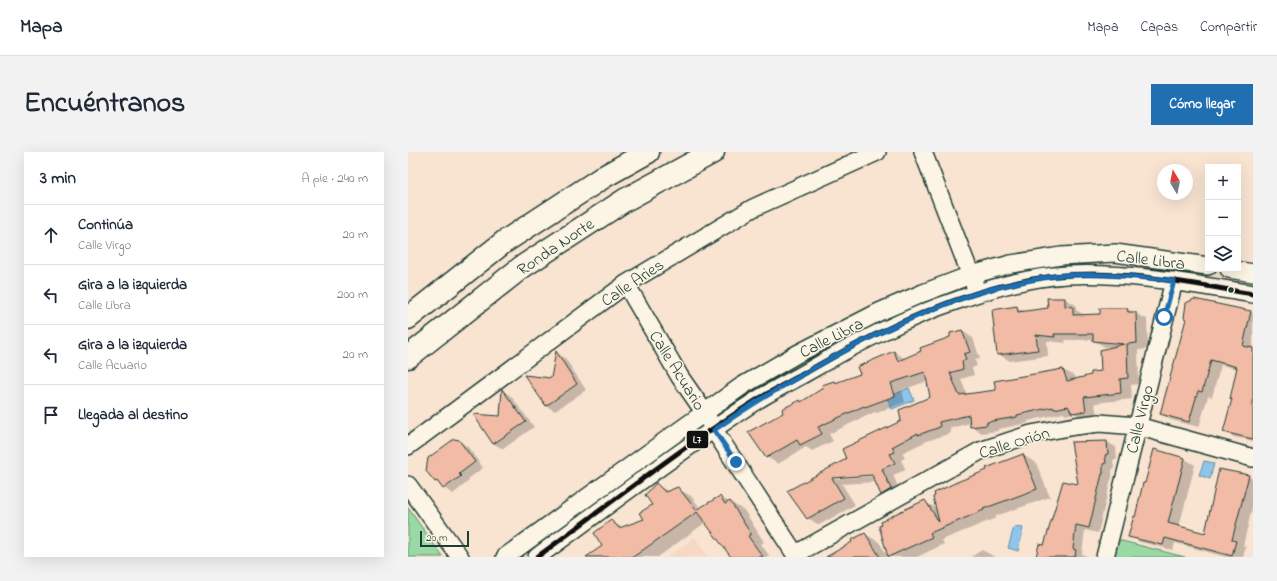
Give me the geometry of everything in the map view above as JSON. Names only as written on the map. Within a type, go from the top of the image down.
[{"type":"highway","name":"Ronda Norte","points":[[408,318],[504,242],[605,176],[648,152]]},
{"type":"highway","name":"Ronda Norte","points":[[408,357],[522,267],[625,200],[713,152]]},
{"type":"street","name":"Calle Aries","points":[[408,446],[626,284],[753,208],[877,152]]},
{"type":"street","points":[[923,152],[977,293]]},
{"type":"street","name":"Calle Libra","points":[[505,557],[742,386],[797,354],[887,309],[923,293],[971,275],[1011,264],[1061,256],[1115,253],[1205,266]]},
{"type":"street","points":[[1241,270],[1253,272]]},
{"type":"street","name":"Calle Libra","points":[[537,557],[679,453],[753,403],[844,350],[887,328],[928,310],[977,293],[1016,283],[1065,275],[1115,275],[1174,281],[1253,294]]},
{"type":"street","name":"Calle Virgo","points":[[1105,557],[1174,281]]},
{"type":"street","name":"Calle Acuario","points":[[626,284],[680,377],[705,412],[714,430],[796,556]]},
{"type":"street","name":"Calle Orión","points":[[796,556],[980,451],[1031,434],[1099,423],[1137,426],[1253,458]]},
{"type":"street","points":[[408,485],[460,557]]},
{"type":"shaded area","points":[[695,537],[708,557],[667,557]]},
{"type":"green space","points":[[408,508],[443,557],[408,557]]},
{"type":"green space","points":[[1118,540],[1181,556],[1185,557],[1114,557]]},
{"type":"water","points":[[909,388],[914,400],[892,409],[887,398]]},
{"type":"water","points":[[1204,461],[1214,463],[1210,479],[1199,475]]},
{"type":"water","points":[[1014,527],[1023,528],[1018,551],[1008,548]]},
{"type":"building","points":[[1047,298],[1065,298],[1065,306],[1073,307],[1073,315],[1100,314],[1100,308],[1127,308],[1128,312],[1136,312],[1137,343],[1127,344],[1128,378],[1120,379],[1121,393],[1084,397],[1086,411],[1072,413],[1068,406],[1054,409],[1053,407],[1017,415],[1017,417],[987,422],[987,425],[970,427],[969,415],[939,422],[940,427],[918,435],[918,433],[892,447],[895,452],[890,454],[895,463],[882,469],[891,489],[881,495],[872,475],[832,478],[844,498],[807,519],[787,491],[846,459],[842,449],[901,421],[899,410],[930,397],[925,372],[891,383],[895,396],[865,407],[864,406],[818,427],[822,434],[800,445],[797,440],[766,458],[748,432],[783,413],[782,409],[800,400],[801,402],[823,388],[822,385],[834,381],[835,383],[860,374],[857,367],[894,351],[898,361],[921,351],[920,348],[950,337],[950,333],[962,330],[970,352],[964,354],[966,360],[962,361],[963,369],[950,373],[959,395],[996,390],[994,381],[1063,369],[1067,381],[1091,375],[1091,372],[1101,371],[1100,350],[1124,344],[1093,341],[1093,334],[1054,334],[1055,337],[1036,335],[1038,350],[997,355],[992,310],[1017,306],[1018,312],[1048,308]]},
{"type":"building","points":[[1194,299],[1251,311],[1243,346],[1253,348],[1253,439],[1223,432],[1232,399],[1230,399],[1237,367],[1211,360],[1202,392],[1198,391],[1189,422],[1160,414],[1186,319],[1184,318],[1186,303]]},
{"type":"building","points":[[556,351],[577,384],[546,406],[524,375],[551,378]]},
{"type":"building","points":[[502,389],[526,422],[493,444],[473,414],[500,416]]},
{"type":"building","points":[[454,439],[459,440],[475,462],[459,474],[461,476],[443,489],[426,471],[428,458]]},
{"type":"building","points":[[1107,441],[1108,454],[1105,455],[1106,463],[1103,464],[1103,474],[1089,528],[1076,525],[1073,549],[1076,550],[1075,557],[1036,557],[1039,544],[1044,545],[1063,481],[1078,484],[1071,442]]},
{"type":"building","points":[[1154,449],[1185,458],[1168,523],[1205,533],[1219,469],[1249,475],[1232,540],[1236,541],[1232,556],[1165,538],[1163,545],[1128,537]]},
{"type":"building","points":[[1023,454],[1037,489],[983,509],[984,510],[930,533],[932,537],[888,557],[879,526],[882,525],[881,522],[925,500],[939,522],[933,497],[935,496],[934,493],[987,470],[986,468]]},
{"type":"building","points":[[656,483],[665,492],[678,487],[696,510],[720,496],[725,504],[730,501],[751,534],[748,536],[763,557],[731,557],[697,512],[633,557],[586,557],[602,546],[594,533],[611,520],[619,528],[644,519],[639,513],[652,505],[645,495]]},
{"type":"building","points":[[865,533],[880,557],[826,557],[852,542],[851,540]]},
{"type":"transit line","name":"L7","points":[[537,557],[673,456],[729,417],[844,351],[932,309],[993,288],[1055,276],[1080,274],[1105,274],[1154,278],[1253,294]]},
{"type":"route","points":[[736,462],[714,430],[753,403],[844,350],[887,328],[928,310],[1016,283],[1065,275],[1115,275],[1174,281],[1164,317]]}]
